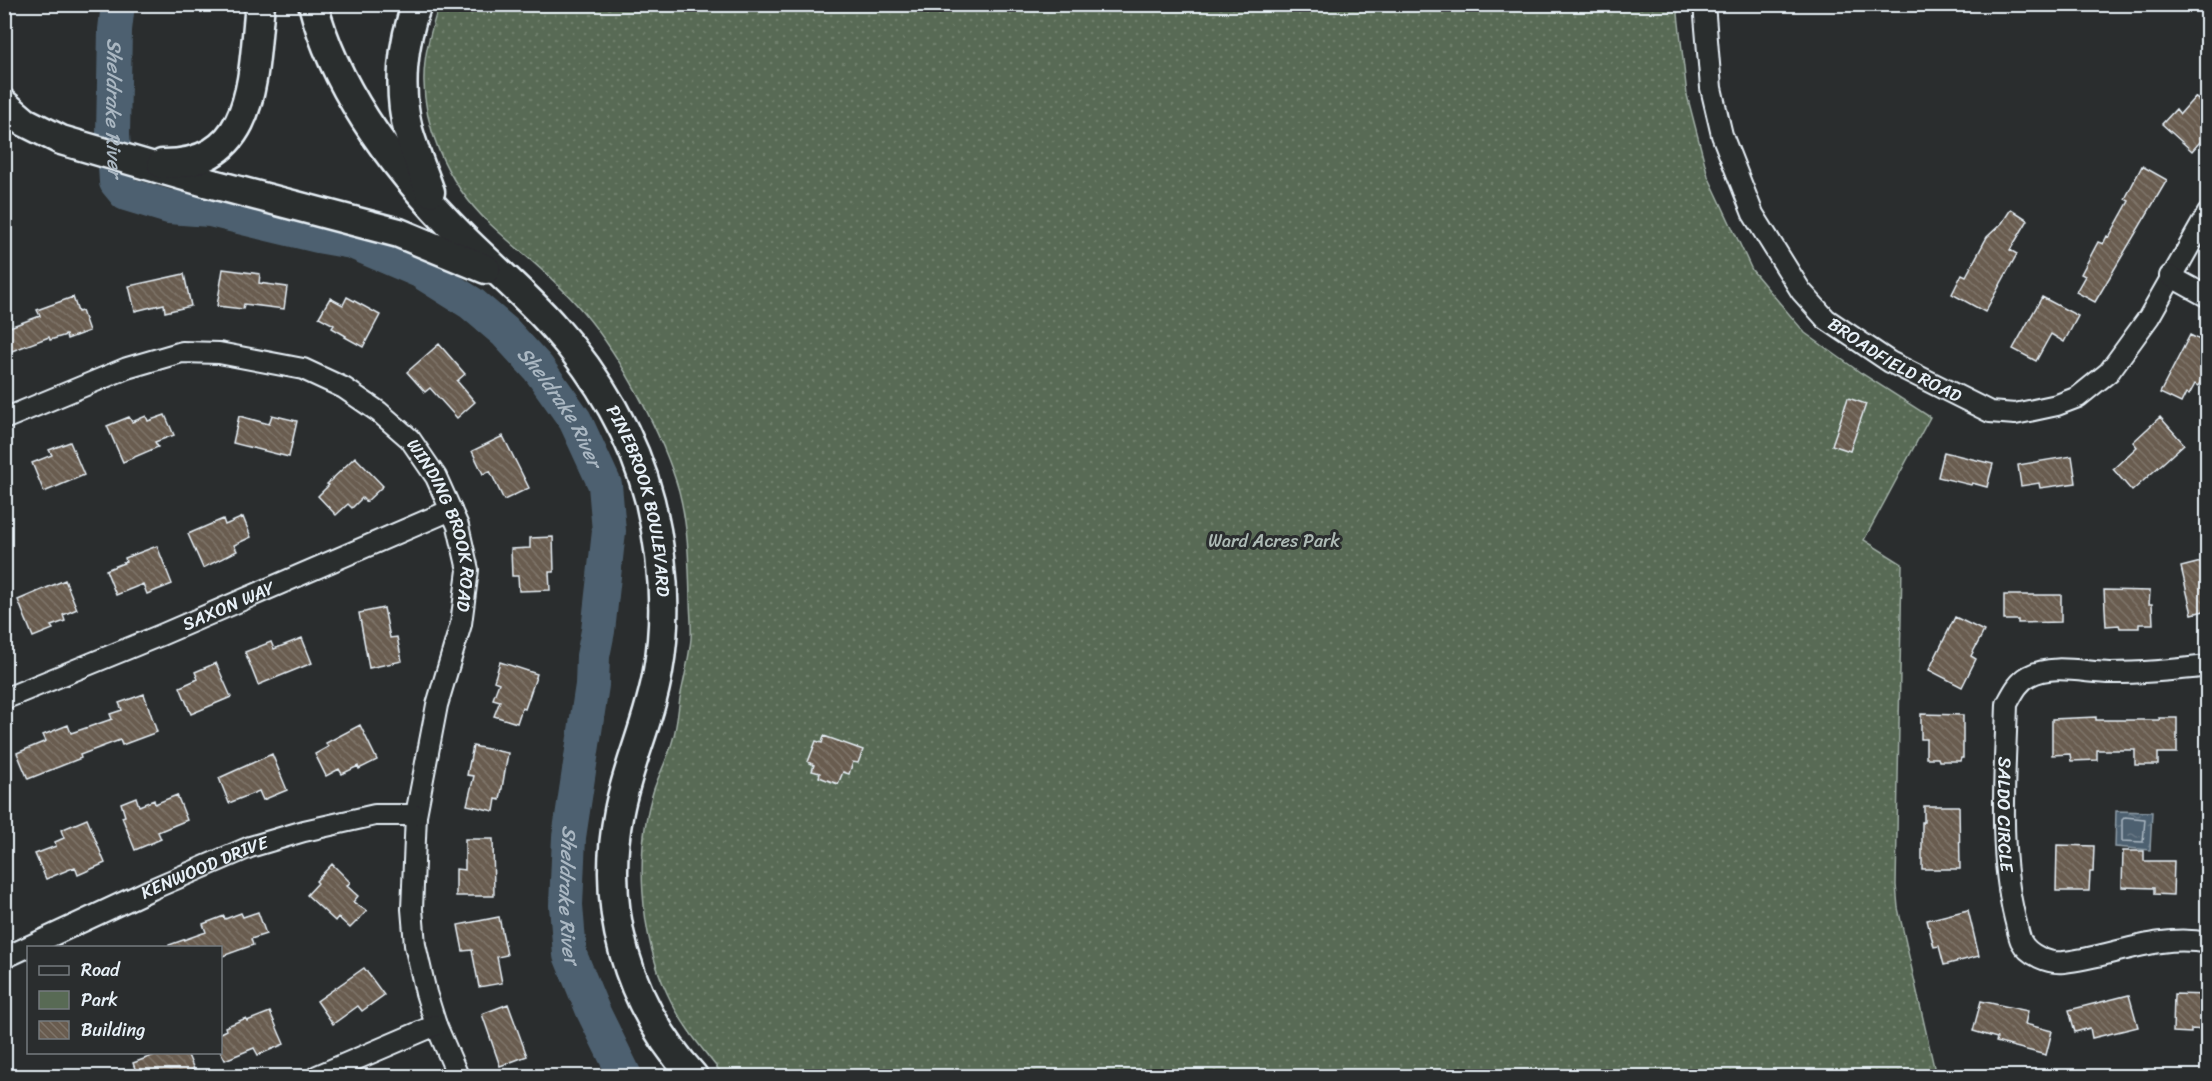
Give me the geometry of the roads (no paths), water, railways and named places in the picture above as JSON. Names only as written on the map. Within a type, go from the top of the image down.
[{"type":"street","points":[[147,164],[176,164],[195,160],[219,148],[237,129],[249,96],[260,4]]},
{"type":"street","name":"PINEBROOK BOULEVARD","points":[[313,4],[329,52],[357,105],[394,158],[460,235],[555,327],[594,376],[623,429],[649,498],[661,565],[662,639],[659,667],[647,721],[619,810],[615,840],[615,900],[617,926],[628,972],[658,1029],[693,1077]]},
{"type":"street","points":[[417,4],[404,56],[404,106],[408,130],[434,206]]},
{"type":"street","name":"BROADFIELD ROAD","points":[[1704,4],[1711,88],[1722,135],[1753,214],[1801,291],[1826,319],[1890,362],[1990,412],[2015,414],[2057,405],[2078,397],[2109,372],[2149,317],[2170,276],[2208,213]]},
{"type":"street","points":[[4,104],[25,122],[61,140],[105,154],[399,233],[501,276]]},
{"type":"street","points":[[2170,276],[2208,297]]},
{"type":"street","name":"WINDING BROOK ROAD","points":[[4,419],[127,368],[182,352],[219,352],[303,369],[353,394],[379,412],[410,439],[436,477],[451,510],[458,526],[468,570],[462,624],[437,705],[416,814],[412,909],[416,945],[426,993],[436,1025],[458,1077]]},
{"type":"street","name":"SAXON WAY","points":[[4,699],[161,635],[451,510]]},
{"type":"street","name":"SALDO CIRCLE","points":[[2208,666],[2111,673],[2045,670],[2029,676],[2016,687],[2007,704],[2005,811],[2005,855],[2011,900],[2022,942],[2041,959],[2062,963],[2145,944],[2190,940],[2208,943]]},
{"type":"street","name":"KENWOOD DRIVE","points":[[31,946],[152,889],[250,847],[304,831],[375,815],[416,814]]},
{"type":"street","name":"KENWOOD DRIVE","points":[[4,958],[27,948]]},
{"type":"street","points":[[318,1077],[436,1025]]},
{"type":"water","points":[[2116,811],[2152,812],[2150,850],[2115,847]]},
{"type":"waterway","name":"Sheldrake River","points":[[118,4],[115,30],[113,134],[116,182],[126,194],[169,207],[210,210],[352,242],[420,271],[471,303],[505,332],[538,368],[575,420],[605,485],[609,531],[593,656],[592,685],[569,837],[566,905],[570,955],[593,1011],[625,1076]]},
{"type":"park label","name":"Ward Acres Park","points":[[1274,541]]}]
